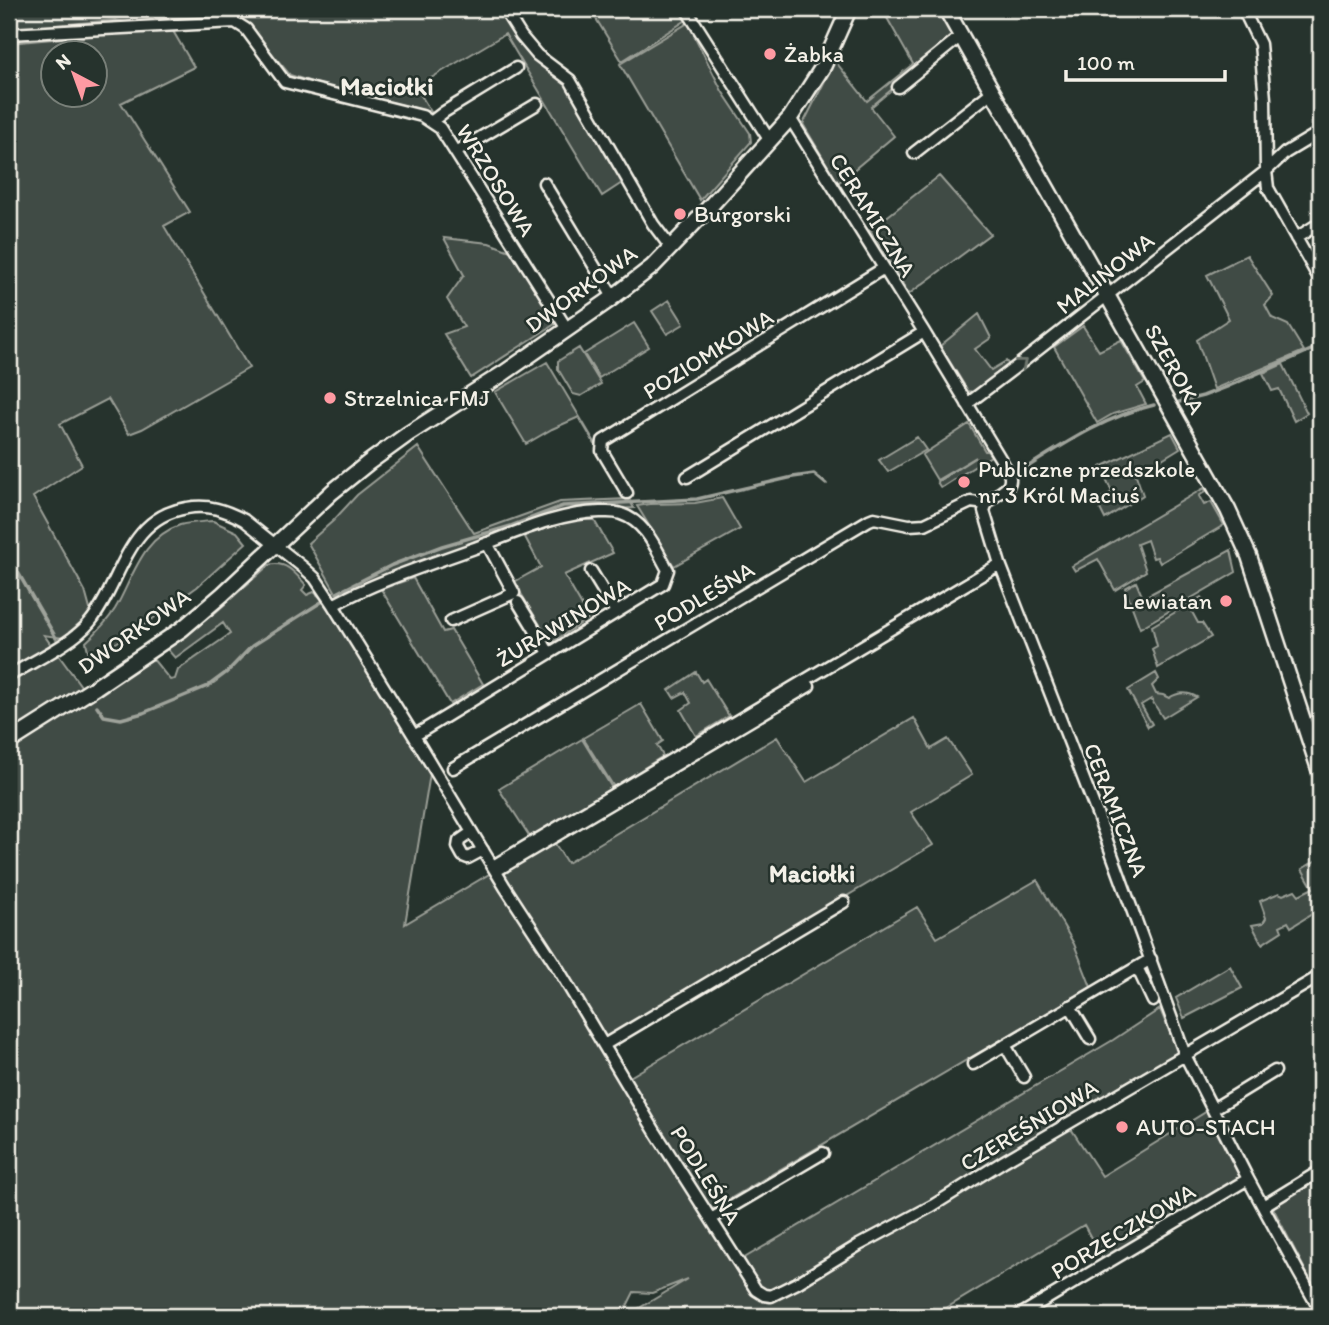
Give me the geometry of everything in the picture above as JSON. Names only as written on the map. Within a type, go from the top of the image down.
[{"type":"street","points":[[503,9],[537,55],[570,80],[653,224],[671,248]]},
{"type":"street","points":[[687,9],[770,141]]},
{"type":"street","name":"DWORKOWA","points":[[9,742],[182,629],[332,492],[377,456],[504,373],[648,270],[790,118],[815,82],[849,9]]},
{"type":"street","name":"SZEROKA","points":[[946,9],[1228,510],[1249,556],[1320,772]]},
{"type":"street","points":[[1243,9],[1259,44],[1265,99],[1268,188],[1320,280]]},
{"type":"street","name":"WRZOSOWA","points":[[9,34],[235,22],[246,29],[285,82],[422,116],[440,128],[567,329]]},
{"type":"street","points":[[898,87],[961,36]]},
{"type":"street","points":[[431,122],[444,111],[516,68]]},
{"type":"street","points":[[914,153],[993,91]]},
{"type":"street","points":[[456,152],[537,104]]},
{"type":"street","name":"CERAMICZNA","points":[[790,118],[924,332],[1011,479],[1010,485],[989,500],[984,511],[1000,564],[1078,763],[1185,1055],[1248,1179],[1320,1310]]},
{"type":"street","name":"MALINOWA","points":[[967,404],[1266,171],[1285,153],[1320,132]]},
{"type":"street","points":[[544,183],[613,297]]},
{"type":"street","points":[[1296,238],[1320,223]]},
{"type":"street","name":"POZIOMKOWA","points":[[628,493],[602,451],[603,441],[884,268]]},
{"type":"street","points":[[687,477],[924,332]]},
{"type":"street","name":"PODLEŚNA","points":[[453,768],[869,520],[874,518],[909,525],[925,524],[971,502],[986,504]]},
{"type":"street","name":"DWORKOWA","points":[[9,676],[75,637],[90,622],[132,546],[152,522],[177,509],[195,506],[219,509],[244,520],[276,545]]},
{"type":"street","name":"ŻURAWINOWA","points":[[414,736],[663,584],[668,570],[642,526],[618,512],[573,515],[487,543]]},
{"type":"street","points":[[333,605],[362,589],[487,543],[514,593],[451,621]]},
{"type":"street","name":"PODLEŚNA","points":[[276,545],[315,578],[333,605],[554,962],[656,1133],[756,1290]]},
{"type":"street","points":[[495,868],[1000,564]]},
{"type":"street","points":[[591,571],[616,612]]},
{"type":"street","points":[[518,602],[549,653]]},
{"type":"street","points":[[495,868],[867,651]]},
{"type":"street","points":[[472,832],[458,841],[458,847],[464,856],[468,858],[484,849]]},
{"type":"street","points":[[604,1045],[844,902]]},
{"type":"street","points":[[974,1064],[1151,959]]},
{"type":"street","points":[[1137,967],[1153,1001]]},
{"type":"street","name":"CZEREŚNIOWA","points":[[756,1290],[771,1296],[797,1283],[1320,976]]},
{"type":"street","points":[[1070,1006],[1090,1039]]},
{"type":"street","points":[[1005,1045],[1024,1077]]},
{"type":"street","points":[[1213,1109],[1275,1072]]},
{"type":"street","points":[[711,1219],[823,1153]]},
{"type":"street","points":[[1263,1206],[1320,1171]]},
{"type":"street","name":"PORZECZKOWA","points":[[1018,1316],[1248,1179]]},
{"type":"shaded area","points":[[9,9],[497,9],[528,53],[568,81],[625,181],[602,196],[505,34],[416,87],[431,112],[290,75],[270,51],[235,22],[182,25],[173,31],[194,67],[121,103],[190,212],[164,226],[249,368],[129,434],[108,399],[60,424],[82,465],[33,497],[85,591],[91,613],[63,638],[44,635],[89,697],[153,659],[170,680],[175,679],[178,670],[230,634],[223,623],[175,658],[167,649],[216,612],[269,565],[281,564],[290,569],[306,585],[302,590],[307,595],[314,592],[322,599],[335,591],[308,543],[357,495],[418,447],[474,533],[560,502],[627,499],[579,417],[526,444],[495,392],[547,362],[634,508],[574,511],[501,533],[373,580],[342,596],[334,610],[430,774],[405,924],[491,873],[503,872],[554,842],[567,863],[777,737],[806,782],[914,718],[931,749],[948,739],[972,775],[911,812],[933,845],[604,1040],[628,1078],[917,907],[937,938],[1037,880],[1074,944],[1091,987],[711,1210],[741,1260],[1113,1040],[1160,1009],[1179,1055],[1066,1121],[1102,1176],[1209,1110],[1240,1178],[1103,1260],[1084,1225],[933,1316],[626,1316],[688,1279],[652,1293],[634,1292],[622,1316],[9,1316],[9,43],[38,40],[38,108],[108,108],[108,38],[63,38],[168,30],[115,20],[9,29]]},
{"type":"shaded area","points":[[590,9],[681,9],[688,19],[622,61]]},
{"type":"shaded area","points":[[882,9],[937,9],[954,37],[871,107],[894,136],[838,183],[803,124],[835,61],[867,101],[913,64]]},
{"type":"shaded area","points":[[688,23],[722,91],[750,133],[751,142],[700,200],[620,64]]},
{"type":"shaded area","points":[[939,176],[990,234],[909,294],[870,230]]},
{"type":"shaded area","points":[[444,238],[489,243],[513,252],[555,324],[471,378],[444,334],[464,327],[447,299],[464,275]]},
{"type":"shaded area","points":[[1247,255],[1273,296],[1265,305],[1272,318],[1288,325],[1304,351],[1214,389],[1197,340],[1229,319],[1207,275]]},
{"type":"shaded area","points":[[669,300],[684,324],[667,334],[652,311]]},
{"type":"shaded area","points":[[979,314],[991,338],[975,349],[991,370],[1006,361],[1009,365],[973,392],[968,391],[940,346]]},
{"type":"shaded area","points":[[634,323],[649,347],[599,378],[584,354]]},
{"type":"shaded area","points":[[1083,326],[1099,351],[1121,340],[1145,382],[1137,387],[1146,404],[1113,414],[1097,423],[1054,347]]},
{"type":"shaded area","points":[[579,348],[601,384],[581,396],[573,394],[558,369],[558,361]]},
{"type":"shaded area","points":[[1283,364],[1307,413],[1294,421],[1279,389],[1272,391],[1263,373]]},
{"type":"shaded area","points":[[969,424],[985,451],[991,456],[941,488],[937,482],[976,457],[937,480],[922,455]]},
{"type":"shaded area","points":[[1172,433],[1180,448],[1136,475],[1143,495],[1105,519],[1096,501],[1112,492],[1101,467]]},
{"type":"shaded area","points":[[917,437],[926,450],[888,472],[879,460]]},
{"type":"shaded area","points":[[1204,488],[1206,491],[1199,496],[1204,505],[1211,502],[1224,525],[1160,563],[1157,557],[1153,558],[1147,540],[1137,544],[1146,571],[1115,590],[1098,559],[1075,571],[1072,566]]},
{"type":"shaded area","points":[[722,498],[740,529],[674,566],[637,506],[695,503]]},
{"type":"shaded area","points":[[574,520],[594,520],[613,553],[564,575],[589,618],[551,643],[514,582],[541,567],[524,535]]},
{"type":"shaded area","points":[[213,521],[237,532],[246,543],[197,587],[140,628],[90,659],[86,642],[112,614],[147,549],[167,531],[180,525]]},
{"type":"shaded area","points":[[1231,550],[1236,572],[1140,628],[1125,588],[1136,582],[1143,598]]},
{"type":"shaded area","points":[[413,578],[443,632],[451,630],[483,684],[450,704],[381,589]]},
{"type":"shaded area","points":[[1201,597],[1205,603],[1192,612],[1211,637],[1158,668],[1152,649],[1157,646],[1152,626]]},
{"type":"shaded area","points":[[696,672],[702,682],[706,679],[729,716],[696,736],[681,710],[691,703],[685,692],[674,698],[669,690]]},
{"type":"shaded area","points":[[1156,673],[1159,679],[1152,686],[1156,694],[1169,698],[1183,693],[1197,697],[1163,718],[1151,699],[1141,705],[1152,724],[1148,727],[1128,690]]},
{"type":"shaded area","points":[[641,704],[663,741],[657,745],[663,756],[614,787],[583,738]]},
{"type":"shaded area","points":[[582,739],[612,788],[530,837],[499,789]]},
{"type":"shaded area","points":[[1320,858],[1320,909],[1291,927],[1288,922],[1280,926],[1282,931],[1262,944],[1252,925],[1263,923],[1266,918],[1260,901],[1295,890],[1299,895],[1313,888],[1302,869]]},
{"type":"shaded area","points":[[1230,966],[1242,988],[1184,1018],[1176,998]]},
{"type":"shaded area","points":[[1320,1175],[1320,1291],[1317,1293],[1271,1204]]},
{"type":"waterway","points":[[1179,402],[1229,386],[1320,346]]},
{"type":"waterway","points":[[1018,473],[1100,425],[1154,405]]},
{"type":"waterway","points":[[337,593],[392,565],[563,506],[697,499],[814,474],[826,484]]},
{"type":"waterway","points":[[9,557],[56,638]]},
{"type":"waterway","points":[[97,706],[104,716],[121,719],[143,713],[208,686],[227,672],[252,646],[323,601]]},
{"type":"place","name":"Żabka","points":[[770,54]]},
{"type":"place","name":"Burgorski","points":[[680,214]]},
{"type":"place","name":"Strzelnica FMJ","points":[[330,398]]},
{"type":"place","name":"Publiczne przedszkole nr 3 Król Maciuś","points":[[964,482]]},
{"type":"place","name":"Lewiatan","points":[[1226,601]]},
{"type":"place","name":"AUTO-STACH","points":[[1122,1127]]},
{"type":"district","name":"Maciołki","points":[[387,86]]},
{"type":"district","name":"Maciołki","points":[[812,873]]}]
